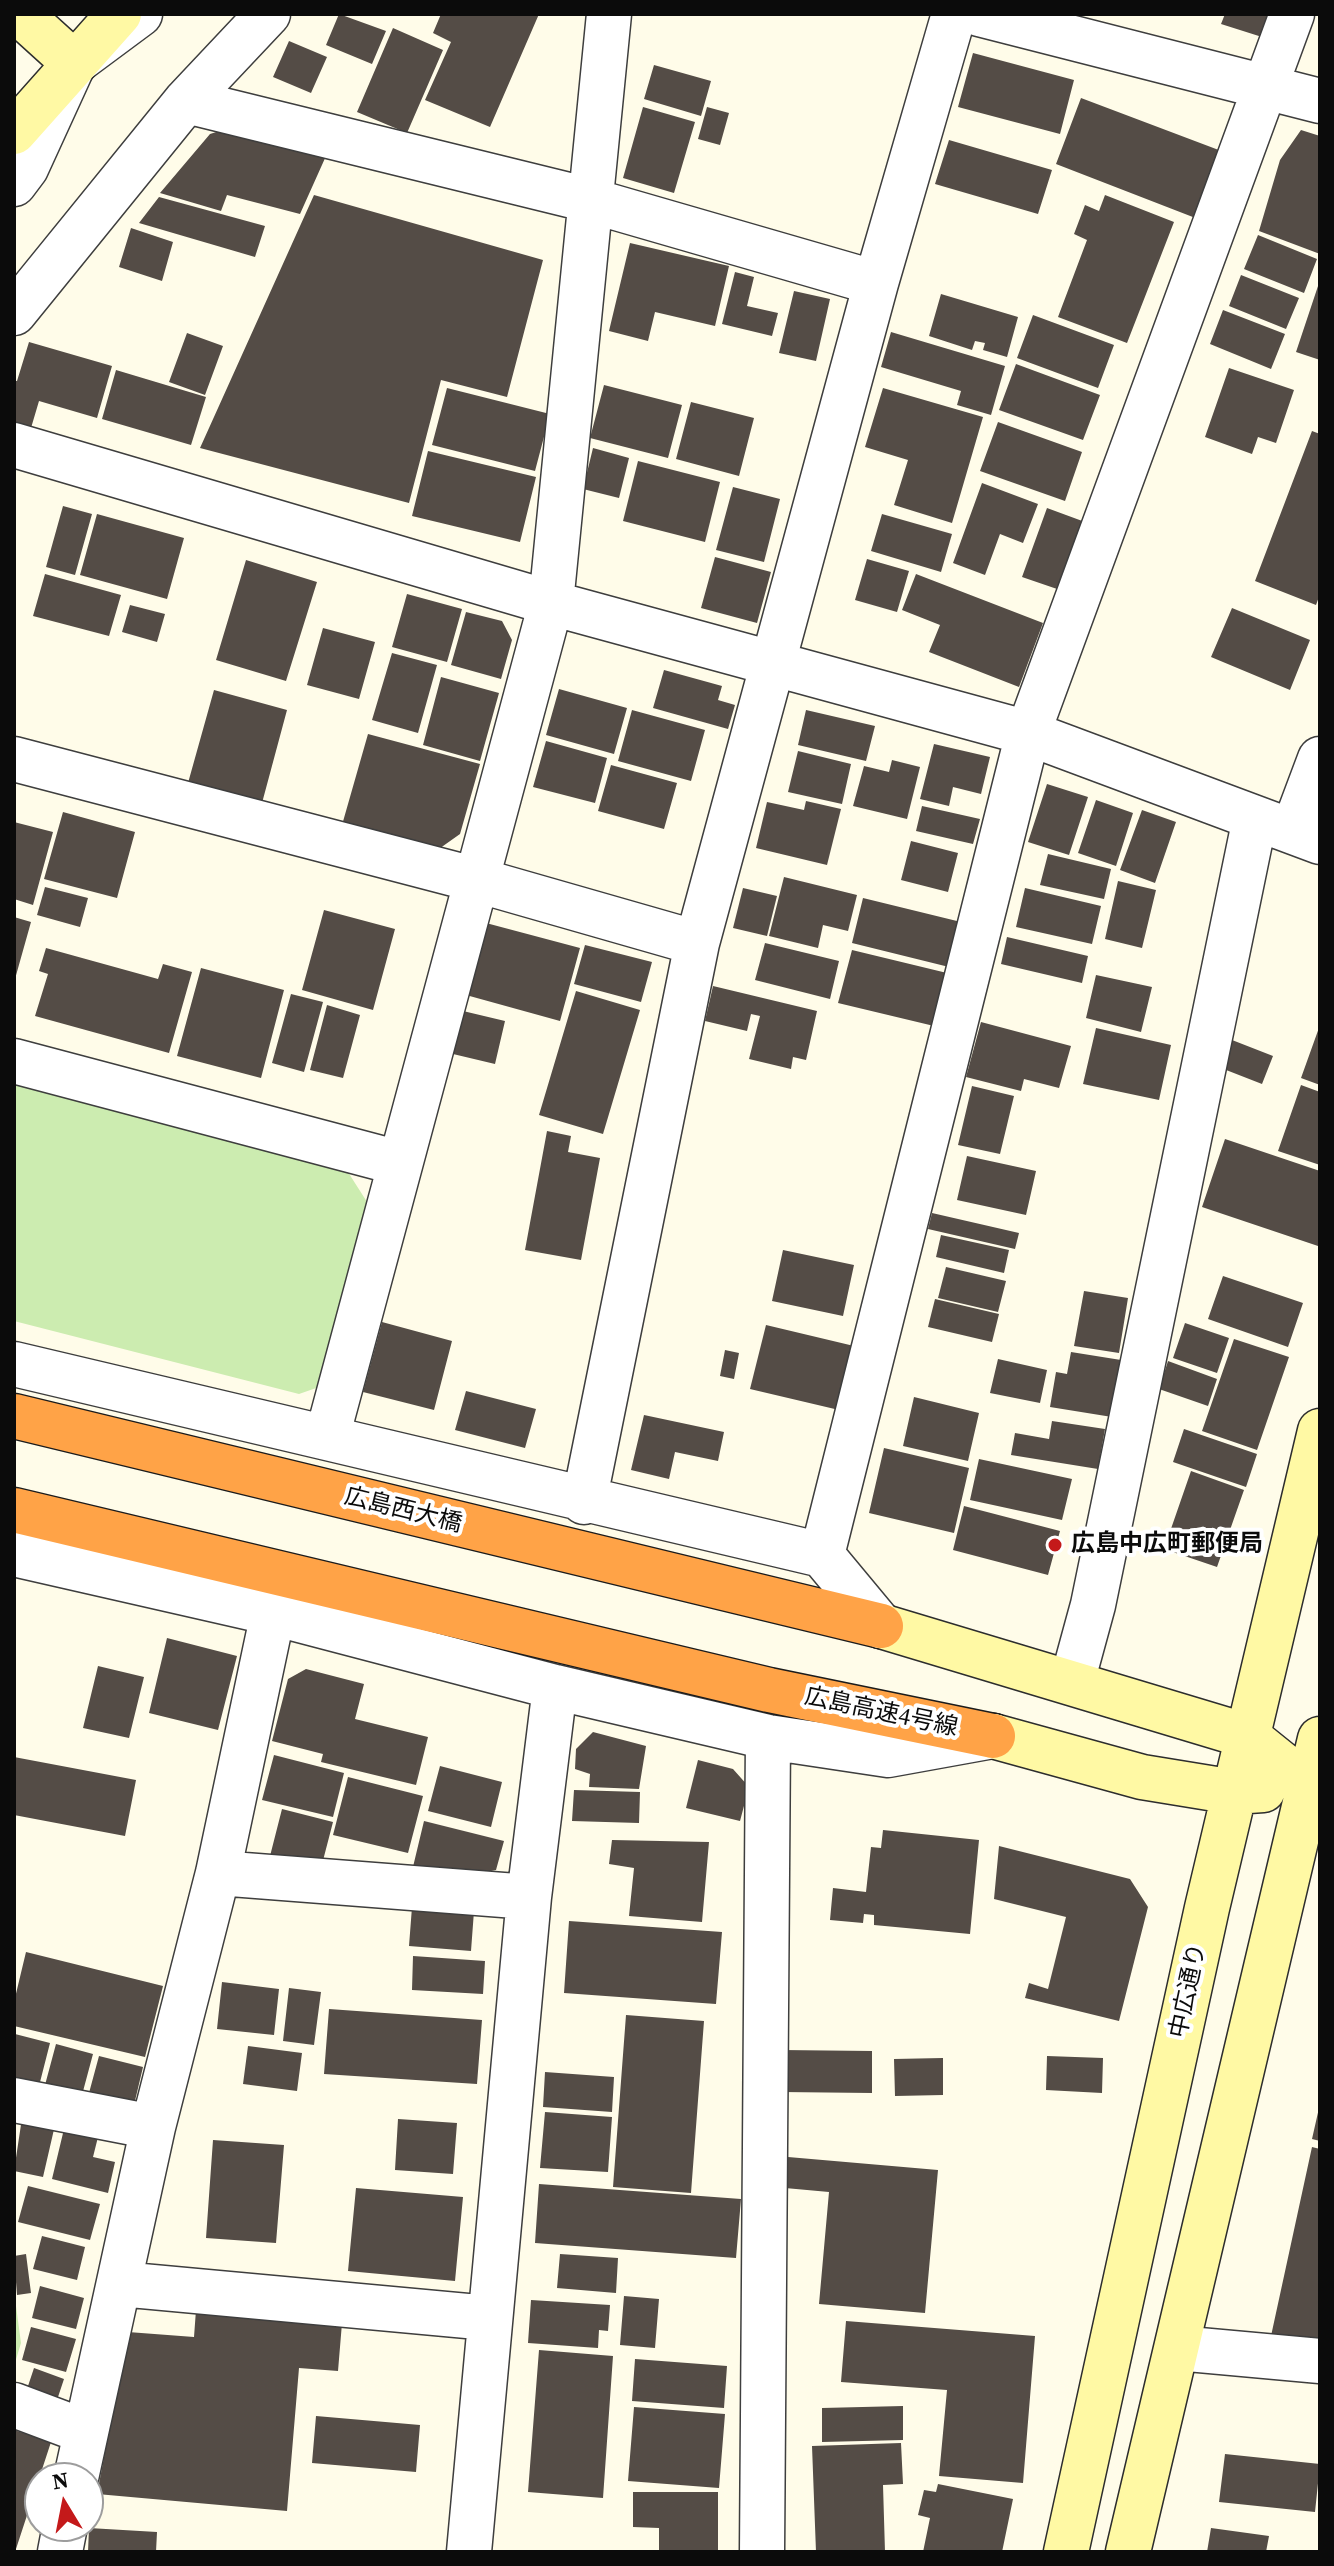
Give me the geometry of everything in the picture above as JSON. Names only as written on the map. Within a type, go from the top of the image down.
[{"type":"highway","name":"広島西大橋","points":[[14,1416],[881,1626]]},
{"type":"highway","name":"広島高速4号線","points":[[14,1510],[769,1690],[993,1736]]},
{"type":"street","points":[[20,14],[63,53]]},
{"type":"street","points":[[14,132],[63,53],[119,14]]},
{"type":"street","points":[[14,184],[26,168],[63,53],[140,14]]},
{"type":"street","points":[[14,313],[186,101],[268,14]]},
{"type":"street","points":[[327,1437],[551,603],[609,14]]},
{"type":"street","points":[[584,1502],[697,943],[876,283],[954,14]]},
{"type":"street","points":[[979,14],[1320,101]]},
{"type":"street","points":[[822,1555],[1028,733],[1292,14]]},
{"type":"street","points":[[186,101],[589,200],[876,283]]},
{"type":"street","points":[[14,445],[551,603],[1028,733],[1289,830]]},
{"type":"street","points":[[14,759],[477,880],[697,943]]},
{"type":"street","points":[[1072,1682],[1289,830],[1320,759]]},
{"type":"street","points":[[14,1061],[399,1163]]},
{"type":"street","points":[[14,1364],[327,1437],[584,1502],[822,1555],[881,1626],[1247,1736],[1314,1787]]},
{"type":"street","name":"中広通り","points":[[1066,2552],[1234,1792],[1320,1431]]},
{"type":"street","points":[[14,1554],[273,1613],[555,1687],[768,1737],[888,1755],[993,1736],[1142,1777],[1234,1792],[1314,1787]]},
{"type":"street","points":[[79,2462],[153,2127],[218,1873],[273,1613]]},
{"type":"street","points":[[469,2552],[529,1897],[555,1687]]},
{"type":"street","points":[[762,2552],[768,1737]]},
{"type":"street","points":[[1128,2552],[1314,1787],[1320,1739]]},
{"type":"street","points":[[218,1873],[529,1897]]},
{"type":"street","points":[[14,2100],[153,2127]]},
{"type":"street","points":[[120,2284],[489,2318]]},
{"type":"street","points":[[1177,2348],[1320,2361]]},
{"type":"street","points":[[14,2405],[86,2432]]},
{"type":"green space","points":[[16,1085],[346,1169],[369,1205],[319,1387],[299,1394],[14,1321]]},
{"type":"green space","points":[[14,2291],[21,2343],[14,2366]]},
{"type":"building","points":[[339,14],[386,31],[372,64],[326,45]]},
{"type":"building","points":[[441,14],[539,14],[490,127],[425,100],[451,42],[433,33]]},
{"type":"building","points":[[1225,14],[1270,14],[1262,37],[1221,24]]},
{"type":"building","points":[[393,28],[443,50],[407,133],[357,112]]},
{"type":"building","points":[[289,41],[327,57],[311,93],[273,77]]},
{"type":"building","points":[[973,53],[1074,80],[1060,134],[958,107]]},
{"type":"building","points":[[654,65],[711,81],[701,116],[644,99]]},
{"type":"building","points":[[1081,98],[1224,152],[1198,219],[1056,164]]},
{"type":"building","points":[[643,107],[695,122],[674,193],[623,178]]},
{"type":"building","points":[[707,107],[729,113],[720,145],[698,139]]},
{"type":"building","points":[[232,127],[326,156],[300,214],[227,195],[221,211],[160,193],[210,134]]},
{"type":"building","points":[[1301,130],[1320,136],[1320,254],[1259,231],[1280,160]]},
{"type":"building","points":[[949,140],[1052,170],[1038,214],[935,184]]},
{"type":"building","points":[[314,195],[543,260],[507,397],[441,380],[409,503],[200,448]]},
{"type":"building","points":[[1105,195],[1174,222],[1127,343],[1058,317],[1087,240],[1074,234],[1085,205],[1099,211]]},
{"type":"building","points":[[159,197],[265,226],[255,257],[139,223]]},
{"type":"building","points":[[131,228],[173,242],[162,281],[119,267]]},
{"type":"building","points":[[1258,235],[1317,259],[1304,293],[1244,269]]},
{"type":"building","points":[[630,243],[729,266],[715,326],[655,312],[648,341],[609,331]]},
{"type":"building","points":[[735,272],[754,277],[747,306],[778,313],[772,336],[722,324]]},
{"type":"building","points":[[1241,275],[1299,298],[1286,329],[1229,306]]},
{"type":"building","points":[[1320,283],[1320,360],[1296,352]]},
{"type":"building","points":[[794,291],[830,299],[816,361],[779,353]]},
{"type":"building","points":[[941,294],[1018,317],[1007,357],[983,350],[985,343],[975,341],[972,350],[929,336]]},
{"type":"building","points":[[1223,310],[1285,334],[1271,369],[1210,344]]},
{"type":"building","points":[[1033,315],[1114,345],[1098,388],[1017,358]]},
{"type":"building","points":[[891,332],[1005,366],[991,415],[957,405],[961,391],[881,367]]},
{"type":"building","points":[[187,333],[223,346],[205,395],[169,382]]},
{"type":"building","points":[[29,342],[112,366],[97,418],[39,401],[31,428],[14,423],[14,381],[17,381]]},
{"type":"building","points":[[1016,364],[1100,395],[1083,440],[999,410]]},
{"type":"building","points":[[1229,368],[1294,390],[1276,443],[1258,437],[1252,454],[1205,437]]},
{"type":"building","points":[[116,370],[206,397],[191,445],[102,419]]},
{"type":"building","points":[[604,385],[682,405],[668,458],[590,438]]},
{"type":"building","points":[[447,388],[550,414],[535,471],[432,445]]},
{"type":"building","points":[[883,388],[983,417],[952,523],[894,505],[908,460],[865,447]]},
{"type":"building","points":[[691,402],[754,418],[739,476],[676,459]]},
{"type":"building","points":[[998,422],[1082,452],[1065,501],[980,471]]},
{"type":"building","points":[[1312,431],[1320,434],[1320,594],[1316,605],[1255,581]]},
{"type":"building","points":[[593,448],[629,458],[619,498],[583,489]]},
{"type":"building","points":[[428,451],[536,477],[520,542],[412,516]]},
{"type":"building","points":[[638,461],[720,482],[705,542],[623,521]]},
{"type":"building","points":[[982,483],[1038,504],[1023,543],[1000,534],[985,575],[953,563]]},
{"type":"building","points":[[733,487],[780,499],[764,562],[716,550]]},
{"type":"building","points":[[63,506],[92,514],[75,575],[46,567]]},
{"type":"building","points":[[1047,508],[1085,522],[1060,590],[1022,577]]},
{"type":"building","points":[[97,514],[184,538],[167,599],[80,575]]},
{"type":"building","points":[[882,514],[952,534],[941,572],[871,551]]},
{"type":"building","points":[[715,557],[771,572],[757,623],[701,608]]},
{"type":"building","points":[[867,559],[909,571],[897,612],[855,600]]},
{"type":"building","points":[[246,560],[317,582],[286,681],[216,660]]},
{"type":"building","points":[[45,574],[121,595],[109,636],[33,616]]},
{"type":"building","points":[[916,574],[1043,623],[1019,687],[929,652],[940,625],[902,610]]},
{"type":"building","points":[[407,594],[462,609],[447,662],[392,647]]},
{"type":"building","points":[[130,605],[165,614],[157,642],[122,632]]},
{"type":"building","points":[[1232,608],[1310,640],[1290,690],[1211,657]]},
{"type":"building","points":[[466,612],[502,621],[512,640],[501,679],[451,665]]},
{"type":"building","points":[[323,628],[375,642],[359,699],[307,685]]},
{"type":"building","points":[[392,653],[437,665],[418,733],[372,720]]},
{"type":"building","points":[[664,670],[722,686],[718,700],[735,705],[728,729],[653,708]]},
{"type":"building","points":[[441,677],[499,693],[480,761],[423,745]]},
{"type":"building","points":[[559,689],[627,708],[614,754],[546,735]]},
{"type":"building","points":[[214,690],[287,710],[262,803],[188,783]]},
{"type":"building","points":[[632,710],[705,730],[691,781],[618,761]]},
{"type":"building","points":[[806,710],[875,726],[866,761],[798,745]]},
{"type":"building","points":[[368,734],[480,764],[460,834],[436,851],[342,825]]},
{"type":"building","points":[[546,741],[607,758],[595,803],[533,787]]},
{"type":"building","points":[[934,744],[990,757],[981,794],[953,787],[949,806],[920,799]]},
{"type":"building","points":[[798,751],[851,764],[842,804],[788,792]]},
{"type":"building","points":[[892,760],[920,767],[907,819],[853,806],[864,766],[889,772]]},
{"type":"building","points":[[611,765],[677,783],[664,829],[598,811]]},
{"type":"building","points":[[1047,784],[1088,797],[1069,855],[1028,842]]},
{"type":"building","points":[[1096,800],[1133,813],[1116,866],[1078,853]]},
{"type":"building","points":[[806,801],[841,809],[827,865],[756,848],[767,802],[804,810]]},
{"type":"building","points":[[922,806],[980,819],[973,844],[916,831]]},
{"type":"building","points":[[1142,810],[1176,822],[1155,883],[1120,870]]},
{"type":"building","points":[[63,812],[135,832],[117,898],[44,879]]},
{"type":"building","points":[[14,822],[53,832],[33,905],[14,899]]},
{"type":"building","points":[[911,841],[958,853],[948,892],[901,880]]},
{"type":"building","points":[[1048,854],[1111,869],[1104,899],[1040,885]]},
{"type":"building","points":[[784,877],[857,895],[848,931],[823,925],[818,948],[769,936]]},
{"type":"building","points":[[1118,881],[1156,890],[1142,948],[1105,939]]},
{"type":"building","points":[[45,887],[88,898],[80,927],[37,915]]},
{"type":"building","points":[[743,888],[777,896],[767,936],[733,928]]},
{"type":"building","points":[[1025,888],[1101,906],[1092,944],[1016,927]]},
{"type":"building","points":[[863,898],[961,922],[949,967],[852,943]]},
{"type":"building","points":[[324,910],[395,929],[373,1010],[302,990]]},
{"type":"building","points":[[14,917],[31,922],[15,979],[14,979]]},
{"type":"building","points":[[486,923],[580,948],[560,1021],[466,995]]},
{"type":"building","points":[[1007,937],[1088,956],[1082,983],[1001,964]]},
{"type":"building","points":[[765,943],[839,961],[830,999],[755,980]]},
{"type":"building","points":[[585,945],[652,962],[641,1002],[574,984]]},
{"type":"building","points":[[46,948],[158,979],[163,964],[192,972],[169,1053],[35,1016],[48,974],[39,971]]},
{"type":"building","points":[[852,950],[947,973],[934,1026],[838,1003]]},
{"type":"building","points":[[201,968],[284,990],[261,1078],[177,1056]]},
{"type":"building","points":[[1096,975],[1152,987],[1141,1032],[1086,1018]]},
{"type":"building","points":[[713,986],[817,1011],[806,1060],[793,1057],[791,1069],[749,1059],[760,1016],[751,1014],[747,1031],[705,1021]]},
{"type":"building","points":[[576,991],[640,1010],[603,1134],[539,1115]]},
{"type":"building","points":[[291,994],[323,1002],[304,1072],[272,1063]]},
{"type":"building","points":[[327,1005],[360,1015],[343,1078],[310,1070]]},
{"type":"building","points":[[463,1011],[505,1021],[495,1064],[453,1054]]},
{"type":"building","points":[[981,1022],[1071,1046],[1059,1088],[1024,1079],[1021,1091],[966,1077]]},
{"type":"building","points":[[1320,1025],[1320,1085],[1301,1078]]},
{"type":"building","points":[[1096,1028],[1171,1045],[1159,1100],[1083,1084]]},
{"type":"building","points":[[1232,1040],[1273,1056],[1262,1084],[1221,1068]]},
{"type":"building","points":[[1301,1085],[1320,1092],[1320,1165],[1278,1151]]},
{"type":"building","points":[[972,1086],[1014,1096],[1000,1154],[958,1145]]},
{"type":"building","points":[[547,1131],[571,1136],[568,1152],[600,1158],[581,1260],[525,1250]]},
{"type":"building","points":[[1225,1139],[1320,1171],[1318,1246],[1202,1207]]},
{"type":"building","points":[[967,1156],[1036,1171],[1026,1215],[957,1200]]},
{"type":"building","points":[[932,1213],[1019,1233],[1015,1249],[928,1229]]},
{"type":"building","points":[[941,1235],[1009,1250],[1004,1273],[936,1257]]},
{"type":"building","points":[[783,1250],[854,1265],[843,1316],[772,1301]]},
{"type":"building","points":[[946,1267],[1006,1281],[998,1312],[938,1298]]},
{"type":"building","points":[[1223,1276],[1303,1303],[1288,1347],[1208,1319]]},
{"type":"building","points":[[1084,1291],[1128,1298],[1119,1353],[1074,1346]]},
{"type":"building","points":[[935,1299],[999,1314],[992,1342],[928,1327]]},
{"type":"building","points":[[382,1322],[452,1341],[434,1410],[363,1392]]},
{"type":"building","points":[[1185,1323],[1229,1338],[1217,1373],[1173,1358]]},
{"type":"building","points":[[766,1325],[854,1346],[839,1410],[750,1389]]},
{"type":"building","points":[[1234,1339],[1289,1357],[1257,1450],[1202,1431]]},
{"type":"building","points":[[725,1350],[739,1353],[734,1379],[720,1376]]},
{"type":"building","points":[[1071,1352],[1121,1360],[1112,1417],[1050,1407],[1056,1372],[1067,1374]]},
{"type":"building","points":[[998,1359],[1047,1370],[1040,1403],[990,1393]]},
{"type":"building","points":[[1168,1361],[1217,1379],[1208,1406],[1159,1389]]},
{"type":"building","points":[[466,1391],[536,1409],[525,1448],[455,1430]]},
{"type":"building","points":[[914,1397],[979,1413],[968,1461],[903,1446]]},
{"type":"building","points":[[644,1415],[724,1432],[718,1461],[675,1452],[669,1479],[631,1470]]},
{"type":"building","points":[[1052,1421],[1105,1429],[1098,1469],[1011,1455],[1015,1433],[1049,1439]]},
{"type":"building","points":[[1184,1429],[1257,1454],[1246,1487],[1173,1462]]},
{"type":"building","points":[[884,1448],[969,1468],[954,1533],[869,1513]]},
{"type":"building","points":[[979,1459],[1072,1479],[1062,1520],[970,1500]]},
{"type":"building","points":[[1191,1471],[1244,1490],[1217,1567],[1164,1549]]},
{"type":"building","points":[[964,1506],[1060,1531],[1048,1575],[953,1550]]},
{"type":"building","points":[[167,1638],[237,1656],[218,1730],[149,1713]]},
{"type":"building","points":[[98,1666],[144,1677],[129,1738],[83,1728]]},
{"type":"building","points":[[306,1669],[364,1684],[355,1719],[428,1737],[416,1785],[321,1762],[323,1754],[272,1741],[288,1679]]},
{"type":"building","points":[[593,1732],[646,1746],[639,1789],[589,1787],[590,1774],[575,1769],[576,1749]]},
{"type":"building","points":[[274,1755],[344,1773],[333,1817],[262,1800]]},
{"type":"building","points":[[14,1757],[136,1780],[125,1836],[14,1815]]},
{"type":"building","points":[[698,1760],[733,1769],[749,1787],[740,1821],[686,1808]]},
{"type":"building","points":[[440,1766],[502,1782],[491,1827],[428,1811]]},
{"type":"building","points":[[348,1777],[423,1796],[408,1853],[333,1835]]},
{"type":"building","points":[[574,1790],[640,1792],[639,1823],[572,1821]]},
{"type":"building","points":[[282,1809],[333,1822],[320,1872],[269,1860]]},
{"type":"building","points":[[424,1821],[504,1841],[496,1870],[445,1880],[412,1871]]},
{"type":"building","points":[[883,1830],[979,1840],[970,1934],[874,1925],[874,1915],[864,1914],[863,1923],[830,1920],[833,1888],[866,1892],[871,1847],[881,1848]]},
{"type":"building","points":[[612,1840],[709,1842],[702,1922],[629,1916],[634,1868],[609,1864]]},
{"type":"building","points":[[999,1846],[1130,1879],[1148,1907],[1119,2021],[1025,1998],[1029,1983],[1048,1989],[1066,1917],[994,1899]]},
{"type":"building","points":[[412,1907],[474,1911],[471,1951],[409,1946]]},
{"type":"building","points":[[569,1921],[722,1932],[716,2004],[564,1993]]},
{"type":"building","points":[[26,1952],[163,1986],[145,2057],[14,2026],[14,2002]]},
{"type":"building","points":[[413,1956],[485,1961],[483,1994],[412,1990]]},
{"type":"building","points":[[222,1982],[279,1989],[274,2035],[217,2029]]},
{"type":"building","points":[[289,1988],[321,1992],[314,2045],[283,2041]]},
{"type":"building","points":[[329,2009],[482,2020],[477,2084],[324,2074]]},
{"type":"building","points":[[626,2015],[704,2021],[691,2193],[613,2187]]},
{"type":"building","points":[[15,2034],[50,2043],[39,2086],[14,2080]]},
{"type":"building","points":[[56,2044],[93,2054],[82,2095],[45,2085]]},
{"type":"building","points":[[248,2046],[302,2053],[297,2091],[243,2084]]},
{"type":"building","points":[[781,2050],[872,2051],[872,2093],[781,2092]]},
{"type":"building","points":[[99,2056],[143,2067],[134,2105],[89,2093]]},
{"type":"building","points":[[1047,2056],[1103,2058],[1102,2093],[1046,2090]]},
{"type":"building","points":[[943,2058],[943,2095],[895,2096],[894,2059]]},
{"type":"building","points":[[545,2072],[614,2077],[612,2112],[543,2107]]},
{"type":"building","points":[[1320,2108],[1320,2141],[1312,2139]]},
{"type":"building","points":[[545,2112],[612,2117],[608,2172],[540,2168]]},
{"type":"building","points":[[22,2118],[55,2125],[43,2177],[14,2171]]},
{"type":"building","points":[[398,2119],[457,2123],[453,2174],[395,2170]]},
{"type":"building","points":[[64,2129],[98,2137],[93,2157],[115,2162],[108,2193],[52,2179]]},
{"type":"building","points":[[213,2140],[284,2145],[276,2243],[206,2238]]},
{"type":"building","points":[[1312,2147],[1320,2149],[1320,2341],[1271,2336]]},
{"type":"building","points":[[788,2157],[938,2170],[925,2313],[819,2304],[829,2192],[785,2188]]},
{"type":"building","points":[[539,2184],[741,2199],[736,2258],[535,2243]]},
{"type":"building","points":[[28,2186],[100,2204],[90,2240],[18,2222]]},
{"type":"building","points":[[356,2188],[463,2197],[455,2281],[348,2271]]},
{"type":"building","points":[[42,2236],[85,2247],[77,2280],[33,2269]]},
{"type":"building","points":[[26,2254],[31,2293],[17,2295],[14,2256]]},
{"type":"building","points":[[560,2254],[618,2258],[616,2293],[557,2288]]},
{"type":"building","points":[[40,2286],[84,2298],[76,2329],[32,2318]]},
{"type":"building","points":[[624,2296],[659,2299],[655,2348],[620,2345]]},
{"type":"building","points":[[531,2300],[610,2305],[608,2331],[599,2330],[598,2348],[528,2343]]},
{"type":"building","points":[[196,2310],[342,2323],[338,2371],[299,2368],[287,2511],[104,2495],[103,2462],[128,2332],[194,2337]]},
{"type":"building","points":[[846,2321],[1035,2336],[1023,2483],[939,2476],[947,2390],[841,2382]]},
{"type":"building","points":[[31,2327],[76,2339],[66,2372],[22,2360]]},
{"type":"building","points":[[539,2350],[613,2356],[603,2498],[528,2492]]},
{"type":"building","points":[[635,2359],[727,2366],[724,2408],[632,2401]]},
{"type":"building","points":[[34,2368],[64,2379],[56,2403],[26,2392]]},
{"type":"building","points":[[903,2406],[903,2440],[822,2442],[822,2408]]},
{"type":"building","points":[[634,2407],[725,2414],[719,2488],[628,2481]]},
{"type":"building","points":[[316,2416],[420,2425],[416,2472],[312,2463]]},
{"type":"building","points":[[14,2430],[51,2442],[44,2462],[24,2462],[24,2524],[14,2552]]},
{"type":"building","points":[[901,2443],[903,2484],[883,2485],[885,2552],[816,2552],[812,2446]]},
{"type":"building","points":[[1225,2454],[1320,2464],[1315,2512],[1219,2502]]},
{"type":"building","points":[[938,2484],[1013,2499],[1002,2552],[923,2552],[930,2518],[918,2515],[924,2490],[936,2492]]},
{"type":"building","points":[[633,2492],[718,2492],[718,2552],[659,2552],[659,2528],[633,2527]]},
{"type":"building","points":[[1211,2528],[1269,2536],[1266,2552],[1207,2552]]},
{"type":"building","points":[[104,2529],[157,2532],[156,2552],[88,2552],[88,2542],[104,2542]]},
{"type":"place","name":"広島中広町郵便局","points":[[1055,1545]]}]
